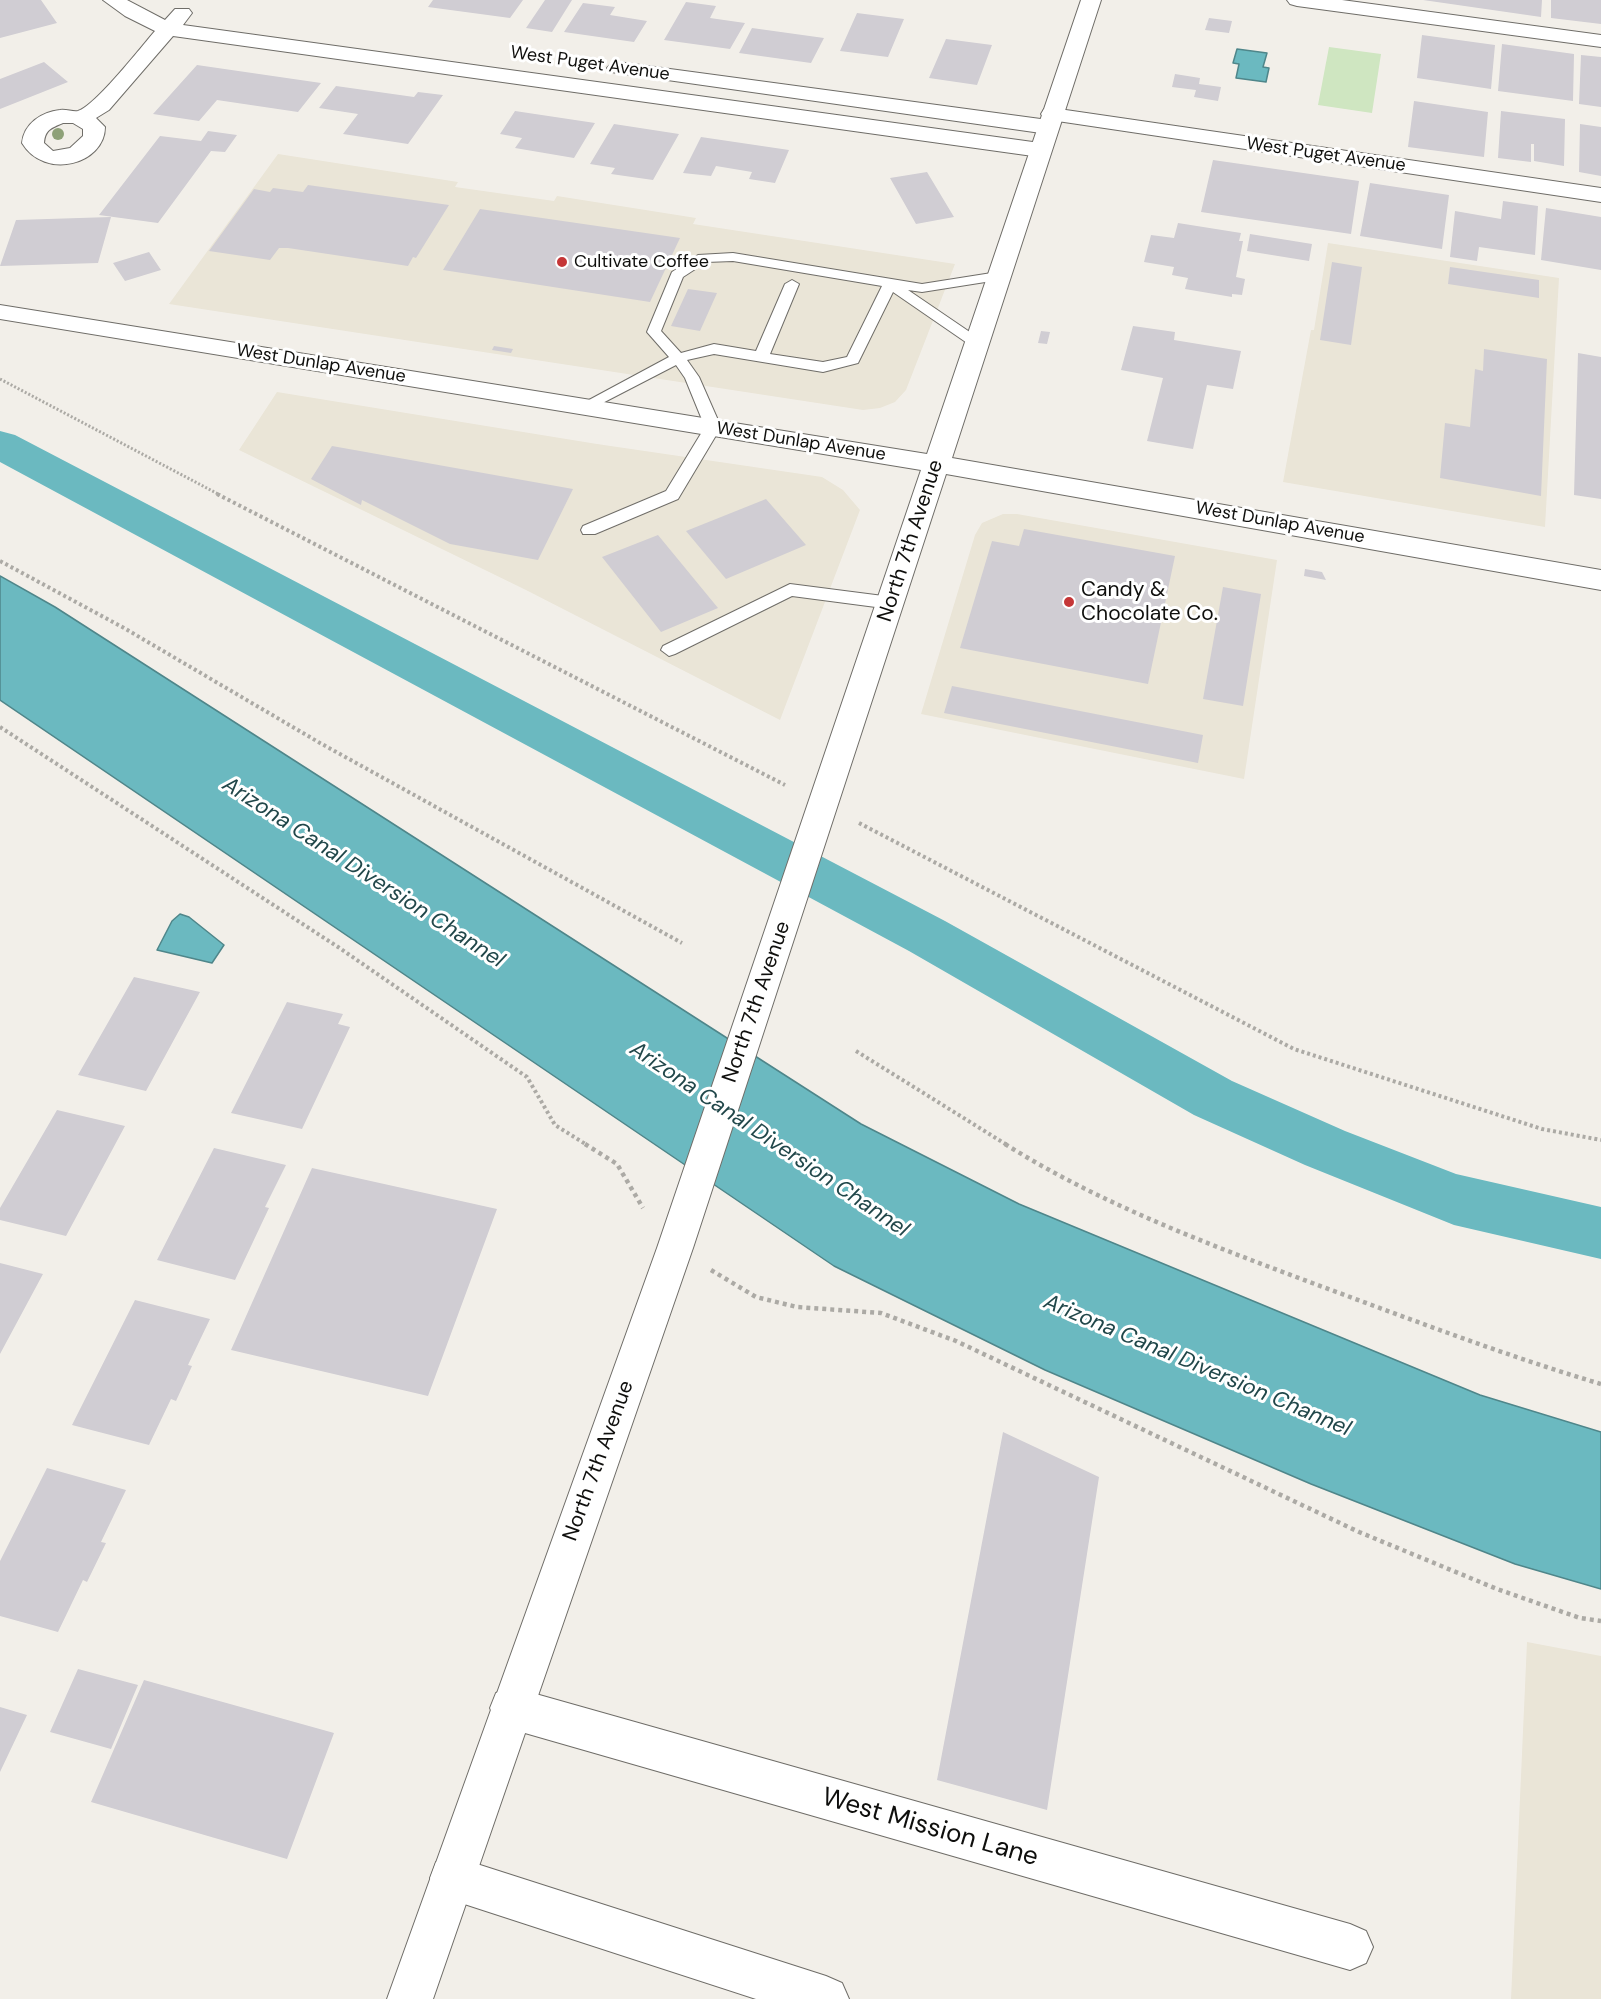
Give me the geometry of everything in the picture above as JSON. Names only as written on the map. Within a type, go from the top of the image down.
[{"type":"main road","name":"West Puget Avenue","points":[[113,0],[168,29],[1040,150]]},
{"type":"main road","name":"North 7th Avenue","points":[[410,1999],[681,1230],[891,603],[975,342],[1091,0]]},
{"type":"main road","points":[[1297,0],[1601,41]]},
{"type":"main road","points":[[82,118],[101,105],[168,29],[191,10],[132,12]]},
{"type":"main road","points":[[423,64],[439,44]]},
{"type":"main road","name":"West Puget Avenue","points":[[593,65],[1050,121],[1601,195]]},
{"type":"main road","name":"West Dunlap Avenue","points":[[0,312],[936,464],[1601,580]]},
{"type":"main road","name":"West Mission Lane","points":[[511,1708],[1350,1947]]},
{"type":"main road","points":[[452,1878],[826,1999]]},
{"type":"lane","points":[[589,530],[672,495],[713,427],[692,377],[654,332],[677,274],[703,258],[733,257],[922,288],[998,276]]},
{"type":"lane","points":[[761,357],[792,284]]},
{"type":"lane","points":[[890,284],[975,342]]},
{"type":"lane","points":[[584,407],[678,358],[714,349],[824,367],[853,360],[890,284]]},
{"type":"lane","points":[[669,650],[790,590],[891,603]]},
{"type":"path","points":[[0,379],[352,565],[621,698],[759,771]]},
{"type":"path","points":[[0,561],[124,628],[330,749],[682,943]]},
{"type":"path","points":[[0,727],[338,947],[526,1077],[555,1125],[617,1164]]},
{"type":"path","points":[[892,841],[1294,1048],[1542,1129],[1601,1140]]},
{"type":"path","points":[[855,1051],[1056,1176],[1180,1234],[1514,1358],[1601,1384]]},
{"type":"path","points":[[756,1298],[797,1307],[881,1313],[956,1341],[1359,1532],[1497,1589],[1580,1618],[1601,1621]]},
{"type":"shaded area","points":[[278,154],[458,182],[455,187],[554,201],[557,196],[696,218],[693,224],[955,264],[906,390],[895,402],[880,408],[863,410],[169,304]]},
{"type":"shaded area","points":[[1328,243],[1559,278],[1545,527],[1283,482],[1311,330],[1314,330]]},
{"type":"shaded area","points":[[277,392],[597,444],[822,477],[843,490],[860,510],[780,720],[526,590],[239,450]]},
{"type":"shaded area","points":[[1003,514],[1017,514],[1277,560],[1244,779],[921,714],[975,535],[982,523]]},
{"type":"shaded area","points":[[1527,1642],[1601,1656],[1601,1999],[1511,1999]]},
{"type":"green space","points":[[1329,47],[1381,54],[1372,113],[1318,105]]},
{"type":"water","points":[[1237,49],[1267,53],[1263,67],[1269,68],[1266,82],[1236,78],[1239,64],[1233,63]]},
{"type":"water","name":"Arizona Canal Diversion Channel","points":[[0,576],[55,607],[861,1124],[1019,1204],[1480,1395],[1601,1432],[1601,1589],[1515,1564],[1311,1484],[1045,1370],[834,1266],[0,700]]},
{"type":"water","points":[[180,914],[189,917],[224,945],[212,963],[157,950],[172,921]]},
{"type":"building","points":[[0,0],[41,0],[57,23],[0,38]]},
{"type":"building","points":[[433,0],[523,0],[510,18],[428,7]]},
{"type":"building","points":[[545,0],[572,0],[552,32],[526,28]]},
{"type":"building","points":[[1423,0],[1542,0],[1541,17]]},
{"type":"building","points":[[1551,0],[1601,0],[1601,24],[1551,18]]},
{"type":"building","points":[[686,2],[716,6],[710,18],[745,23],[730,49],[664,40]]},
{"type":"building","points":[[583,3],[615,7],[610,15],[647,21],[634,42],[564,32]]},
{"type":"building","points":[[857,13],[904,19],[888,57],[840,51]]},
{"type":"building","points":[[1209,18],[1232,21],[1229,33],[1205,30]]},
{"type":"building","points":[[752,28],[824,38],[811,63],[739,53]]},
{"type":"building","points":[[1422,35],[1495,45],[1491,89],[1417,78]]},
{"type":"building","points":[[946,39],[992,45],[977,85],[929,78]]},
{"type":"building","points":[[1502,44],[1574,54],[1573,101],[1498,91]]},
{"type":"building","points":[[1581,55],[1601,57],[1601,107],[1579,104]]},
{"type":"building","points":[[44,62],[68,82],[0,109],[0,79]]},
{"type":"building","points":[[197,65],[321,83],[298,112],[217,100],[199,121],[153,114]]},
{"type":"building","points":[[1175,74],[1200,78],[1199,84],[1221,87],[1218,101],[1194,97],[1196,90],[1172,87]]},
{"type":"building","points":[[336,86],[414,97],[418,92],[443,95],[408,144],[343,134],[358,114],[319,108]]},
{"type":"building","points":[[1414,101],[1488,112],[1484,157],[1408,147]]},
{"type":"building","points":[[515,111],[595,123],[574,158],[515,148],[522,138],[500,134]]},
{"type":"building","points":[[1501,111],[1565,119],[1564,166],[1534,161],[1534,144],[1531,144],[1531,162],[1498,158]]},
{"type":"building","points":[[614,124],[679,134],[653,180],[611,174],[615,168],[590,164]]},
{"type":"building","points":[[1580,124],[1601,127],[1601,176],[1579,172]]},
{"type":"building","points":[[208,131],[237,135],[225,152],[211,151],[158,223],[99,215],[160,136],[201,141]]},
{"type":"building","points":[[701,137],[789,150],[775,183],[749,179],[752,172],[716,166],[711,176],[683,173]]},
{"type":"building","points":[[1213,160],[1359,181],[1351,234],[1201,212]]},
{"type":"building","points":[[927,172],[954,217],[916,224],[890,178]]},
{"type":"building","points":[[1370,183],[1449,195],[1442,249],[1360,236]]},
{"type":"building","points":[[308,185],[449,205],[416,258],[413,257],[408,266],[288,248],[279,248],[270,260],[209,251],[254,189],[270,192],[273,188],[303,192]]},
{"type":"building","points":[[1503,201],[1538,206],[1535,255],[1479,247],[1477,261],[1450,257],[1455,211],[1501,219]]},
{"type":"building","points":[[1546,208],[1601,217],[1601,270],[1541,260]]},
{"type":"building","points":[[480,209],[680,238],[650,302],[443,270]]},
{"type":"building","points":[[111,217],[98,263],[0,266],[16,220]]},
{"type":"building","points":[[1178,223],[1241,233],[1239,241],[1243,241],[1236,277],[1245,279],[1242,295],[1232,294],[1232,297],[1185,289],[1188,278],[1172,275],[1174,267],[1144,262],[1151,235],[1174,238]]},
{"type":"building","points":[[1250,234],[1312,244],[1309,261],[1247,251]]},
{"type":"building","points":[[149,252],[161,270],[125,281],[113,263]]},
{"type":"building","points":[[1332,262],[1362,267],[1351,345],[1320,340]]},
{"type":"building","points":[[1450,267],[1539,280],[1539,298],[1448,284]]},
{"type":"building","points":[[688,289],[717,293],[700,331],[671,326]]},
{"type":"building","points":[[1133,326],[1175,332],[1174,340],[1241,351],[1233,389],[1207,385],[1193,449],[1147,441],[1163,378],[1121,370]]},
{"type":"building","points":[[1041,331],[1050,332],[1047,344],[1038,343]]},
{"type":"building","points":[[494,346],[513,349],[511,353],[492,350]]},
{"type":"building","points":[[1484,349],[1547,359],[1541,496],[1440,478],[1445,423],[1470,427],[1475,369],[1483,371]]},
{"type":"building","points":[[1578,353],[1601,357],[1601,499],[1574,495]]},
{"type":"building","points":[[332,446],[573,489],[538,560],[450,544],[362,500],[361,505],[311,479]]},
{"type":"building","points":[[766,499],[806,545],[726,579],[686,531]]},
{"type":"building","name":"Candy & Chocolate Co.","points":[[1024,529],[1175,556],[1148,684],[960,648],[992,541],[1019,546]]},
{"type":"building","points":[[658,535],[718,608],[661,632],[602,557]]},
{"type":"building","points":[[1305,569],[1322,572],[1326,580],[1304,576]]},
{"type":"building","points":[[1223,587],[1261,594],[1243,706],[1203,699]]},
{"type":"building","points":[[952,686],[1203,735],[1198,763],[944,713]]},
{"type":"building","points":[[134,977],[200,992],[146,1091],[78,1075]]},
{"type":"building","points":[[287,1002],[343,1014],[338,1024],[350,1027],[302,1129],[231,1113]]},
{"type":"building","points":[[57,1110],[125,1126],[66,1236],[0,1220],[0,1208]]},
{"type":"building","points":[[214,1148],[286,1165],[265,1207],[269,1208],[235,1280],[157,1260]]},
{"type":"building","points":[[312,1168],[497,1209],[428,1396],[231,1350]]},
{"type":"building","points":[[0,1263],[43,1274],[0,1354]]},
{"type":"building","points":[[135,1300],[210,1319],[188,1365],[192,1366],[176,1401],[171,1399],[149,1445],[72,1425]]},
{"type":"building","points":[[1003,1432],[1099,1477],[1047,1810],[937,1780]]},
{"type":"building","points":[[47,1468],[126,1490],[101,1542],[106,1543],[87,1582],[83,1580],[58,1632],[0,1616],[0,1561]]},
{"type":"building","points":[[78,1669],[138,1685],[111,1749],[50,1732]]},
{"type":"building","points":[[144,1680],[334,1733],[287,1859],[91,1802]]},
{"type":"building","points":[[0,1707],[27,1715],[0,1772]]},
{"type":"waterway","points":[[0,445],[927,936],[1213,1098],[1325,1148],[1454,1199],[1601,1233]]},
{"type":"place","name":"Cultivate Coffee","points":[[562,262]]},
{"type":"place","name":"Candy & Chocolate Co.","points":[[1069,602]]}]
